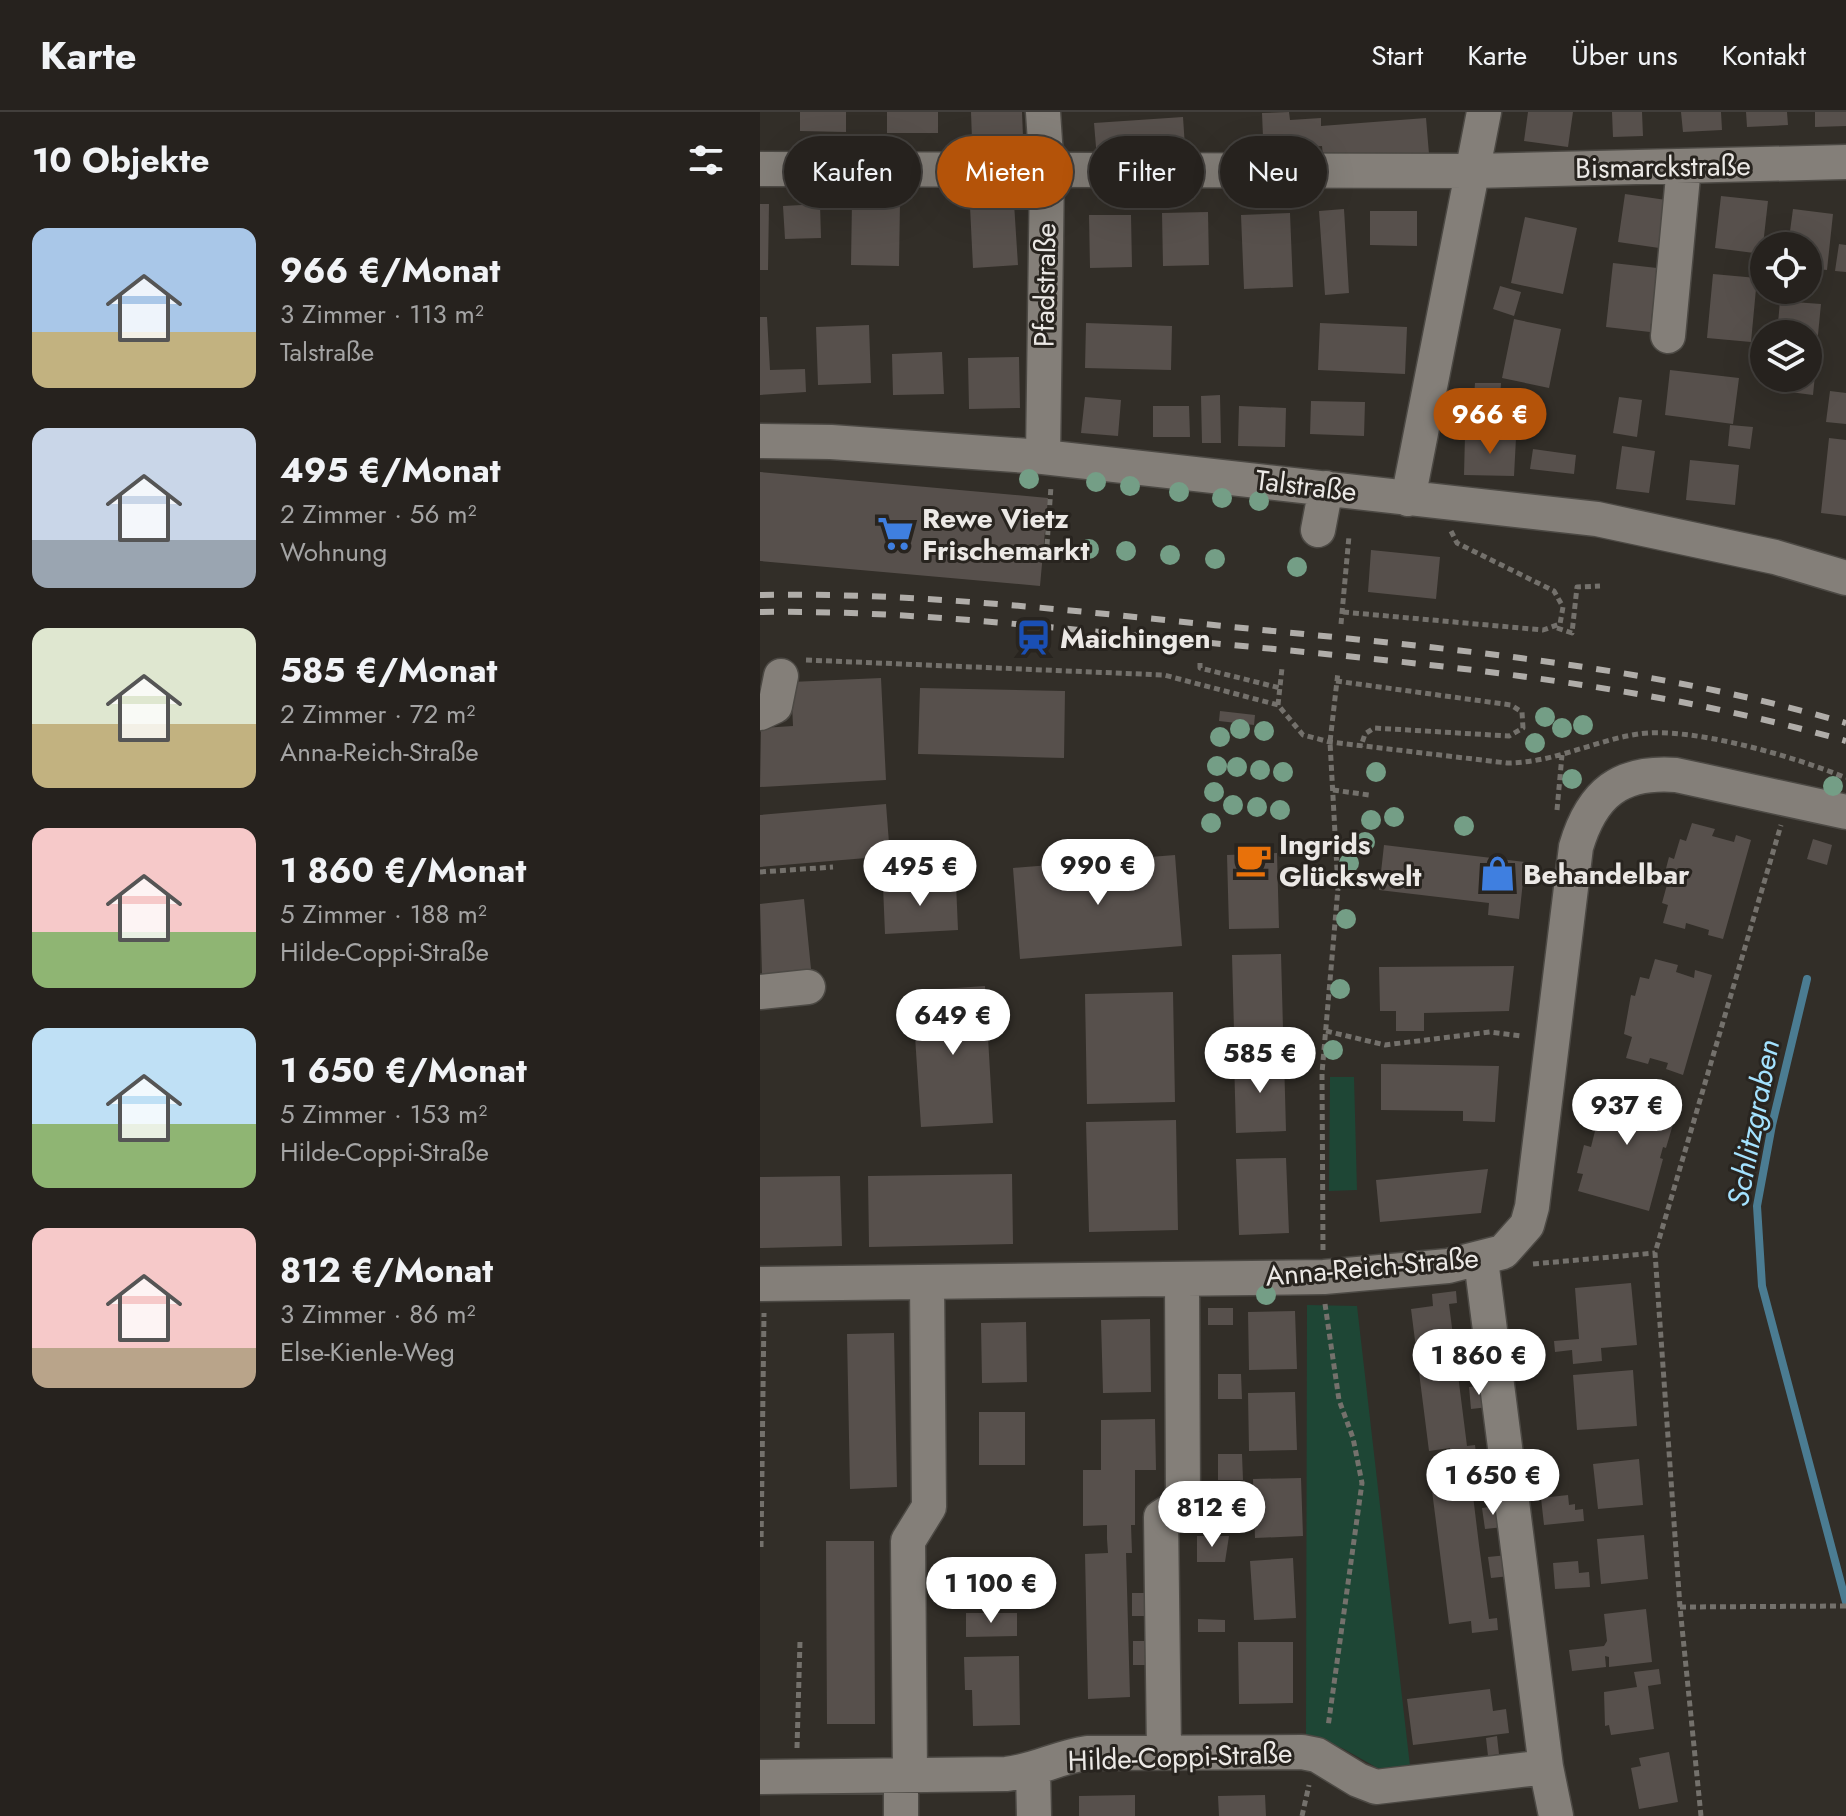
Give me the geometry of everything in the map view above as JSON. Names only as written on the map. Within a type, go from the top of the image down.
[{"type":"street","name":"Pfadstraße","points":[[1043,112],[1045,136]]},
{"type":"street","points":[[1408,499],[1484,112]]},
{"type":"street","name":"Bismarckstraße","points":[[1073,171],[1473,171],[1846,162]]},
{"type":"street","points":[[1668,336],[1684,166]]},
{"type":"street","name":"Bismarckstraße","points":[[760,169],[937,170]]},
{"type":"street","name":"Pfadstraße","points":[[1047,208],[1047,472]]},
{"type":"street","name":"Talstraße","points":[[760,441],[831,442],[1047,472],[1326,488],[1597,519],[1775,557],[1846,578]]},
{"type":"street","points":[[1318,530],[1326,488]]},
{"type":"street","points":[[760,713],[775,706],[786,668]]},
{"type":"street","name":"Anna-Reich-Straße","points":[[762,1284],[1324,1277],[1481,1260],[1503,1252],[1527,1225],[1534,1193],[1576,847],[1584,820],[1596,803],[1614,786],[1634,776],[1654,773],[1846,812]]},
{"type":"street","points":[[760,992],[808,987]]},
{"type":"street","points":[[1481,1260],[1546,1767],[1556,1816]]},
{"type":"street","points":[[1164,1752],[1161,1517],[1183,1503],[1182,1279]]},
{"type":"street","points":[[901,1816],[905,1774],[908,1541],[929,1507],[927,1282]]},
{"type":"street","name":"Hilde-Coppi-Straße","points":[[760,1777],[1033,1771],[1064,1756],[1282,1750],[1317,1755],[1358,1780],[1376,1787],[1546,1767]]},
{"type":"street","points":[[1033,1771],[1034,1816]]},
{"type":"path","points":[[1047,472],[1046,545],[1058,546]]},
{"type":"path","points":[[1457,543],[1554,591],[1563,607],[1556,628]]},
{"type":"path","points":[[1341,624],[1347,560]]},
{"type":"path","points":[[1343,612],[1543,630],[1556,628],[1572,633],[1577,587],[1600,586]]},
{"type":"path","points":[[1200,663],[1200,668],[1280,688]]},
{"type":"path","points":[[786,668],[1164,675],[1278,705],[1303,735],[1330,742],[1507,763],[1535,763],[1606,741],[1667,731],[1802,763],[1846,778]]},
{"type":"path","points":[[1278,705],[1282,668]]},
{"type":"path","points":[[1317,1755],[1326,1738],[1362,1483],[1353,1438],[1339,1400],[1324,1277],[1321,1119],[1338,888],[1330,742],[1338,672]]},
{"type":"path","points":[[1336,681],[1511,705],[1522,712],[1524,720],[1523,728],[1509,736],[1374,728],[1365,734],[1361,746]]},
{"type":"path","points":[[1556,816],[1562,755]]},
{"type":"path","points":[[1333,790],[1369,795]]},
{"type":"path","points":[[1701,1816],[1680,1607],[1655,1253],[1789,798]]},
{"type":"path","points":[[760,872],[833,867]]},
{"type":"path","points":[[1326,1031],[1385,1045],[1490,1032],[1553,1039]]},
{"type":"path","points":[[1528,1264],[1655,1253]]},
{"type":"path","points":[[761,1547],[762,1284]]},
{"type":"path","points":[[1680,1607],[1846,1606]]},
{"type":"path","points":[[796,1776],[800,1641]]},
{"type":"green space","points":[[1330,1077],[1354,1077],[1357,1190],[1329,1191]]},
{"type":"green space","points":[[1307,1305],[1357,1306],[1410,1766],[1381,1770],[1342,1748],[1306,1735]]},
{"type":"building","points":[[800,112],[846,112],[846,132],[800,131]]},
{"type":"building","points":[[887,112],[938,112],[938,133],[887,133]]},
{"type":"building","points":[[971,112],[1022,112],[1023,136],[972,136]]},
{"type":"building","points":[[1289,112],[1290,120],[1321,118],[1321,126],[1426,118],[1429,154],[1327,157],[1327,136],[1263,136],[1262,113]]},
{"type":"building","points":[[1528,112],[1573,112],[1568,147],[1524,141]]},
{"type":"building","points":[[1612,112],[1642,112],[1643,136],[1613,137]]},
{"type":"building","points":[[1681,112],[1721,112],[1722,130],[1683,132]]},
{"type":"building","points":[[1746,112],[1787,112],[1788,125],[1747,127]]},
{"type":"building","points":[[1815,112],[1846,112],[1846,126],[1815,127]]},
{"type":"building","points":[[1183,117],[1184,136],[1095,136],[1094,123]]},
{"type":"building","points":[[1625,194],[1673,201],[1666,249],[1618,242]]},
{"type":"building","points":[[1721,196],[1768,201],[1764,232],[1750,232],[1750,252],[1715,248]]},
{"type":"building","points":[[760,204],[769,204],[768,270],[760,270]]},
{"type":"building","points":[[783,206],[820,208],[821,238],[785,239]]},
{"type":"building","points":[[852,208],[900,208],[899,266],[851,265]]},
{"type":"building","points":[[970,208],[1014,208],[1018,265],[973,268]]},
{"type":"building","points":[[1344,209],[1349,293],[1325,295],[1319,211]]},
{"type":"building","points":[[1793,209],[1833,214],[1827,270],[1822,269],[1822,232],[1790,232]]},
{"type":"building","points":[[1370,211],[1417,211],[1417,246],[1370,245]]},
{"type":"building","points":[[1208,212],[1209,265],[1163,266],[1162,213]]},
{"type":"building","points":[[1290,213],[1293,287],[1244,289],[1241,215]]},
{"type":"building","points":[[1089,215],[1131,215],[1132,267],[1090,268]]},
{"type":"building","points":[[1525,217],[1577,228],[1563,294],[1511,283]]},
{"type":"building","points":[[1839,244],[1846,245],[1846,272],[1835,271]]},
{"type":"building","points":[[1613,263],[1657,268],[1650,332],[1606,327]]},
{"type":"building","points":[[1713,274],[1750,277],[1750,304],[1755,304],[1753,320],[1750,320],[1750,342],[1707,338]]},
{"type":"building","points":[[1500,286],[1521,292],[1514,316],[1493,309]]},
{"type":"building","points":[[1780,304],[1821,304],[1819,320],[1778,320]]},
{"type":"building","points":[[760,317],[767,317],[770,370],[805,369],[806,392],[760,395]]},
{"type":"building","points":[[1514,319],[1561,329],[1549,388],[1502,378]]},
{"type":"building","points":[[1086,323],[1172,326],[1171,370],[1085,368]]},
{"type":"building","points":[[1320,323],[1407,327],[1405,374],[1318,370]]},
{"type":"building","points":[[869,325],[871,383],[818,385],[816,327]]},
{"type":"building","points":[[942,352],[944,394],[893,395],[892,354]]},
{"type":"building","points":[[1019,357],[1020,408],[969,409],[968,358]]},
{"type":"building","points":[[1670,370],[1739,378],[1733,424],[1665,415]]},
{"type":"building","points":[[1475,383],[1501,383],[1500,399],[1474,397]]},
{"type":"building","points":[[1830,391],[1846,393],[1846,424],[1826,422]]},
{"type":"building","points":[[1220,395],[1221,443],[1202,443],[1201,396]]},
{"type":"building","points":[[1085,397],[1121,400],[1118,436],[1081,433]]},
{"type":"building","points":[[1619,397],[1642,400],[1637,437],[1613,433]]},
{"type":"building","points":[[1311,401],[1365,402],[1364,436],[1310,434]]},
{"type":"building","points":[[1153,406],[1189,406],[1190,437],[1153,437]]},
{"type":"building","points":[[1239,406],[1286,408],[1285,447],[1238,446]]},
{"type":"building","points":[[1730,425],[1753,427],[1750,449],[1728,446]]},
{"type":"building","points":[[1465,435],[1516,438],[1514,476],[1464,475]]},
{"type":"building","points":[[1829,438],[1846,440],[1846,516],[1821,513]]},
{"type":"building","points":[[1622,446],[1655,451],[1649,493],[1616,489]]},
{"type":"building","points":[[1533,449],[1576,455],[1574,474],[1530,469]]},
{"type":"building","points":[[1690,460],[1739,465],[1735,505],[1686,500]]},
{"type":"building","points":[[760,472],[1048,498],[1040,586],[760,561]]},
{"type":"building","points":[[1371,550],[1440,557],[1436,599],[1368,592]]},
{"type":"building","points":[[881,678],[886,780],[760,787],[761,728],[793,726],[791,682]]},
{"type":"building","points":[[920,688],[1065,691],[1064,758],[918,754]]},
{"type":"building","points":[[1220,711],[1255,715],[1254,725],[1219,721]]},
{"type":"building","points":[[886,804],[890,856],[760,867],[760,815]]},
{"type":"building","points":[[1692,823],[1715,829],[1712,836],[1734,842],[1736,835],[1751,840],[1723,939],[1708,935],[1709,930],[1686,923],[1685,929],[1663,923],[1668,905],[1662,903],[1668,881],[1663,880],[1669,857],[1674,859],[1680,839],[1686,841]]},
{"type":"building","points":[[1813,839],[1832,845],[1827,865],[1807,859]]},
{"type":"building","points":[[1384,845],[1525,862],[1519,919],[1488,915],[1489,903],[1379,890]]},
{"type":"building","points":[[1277,853],[1279,928],[1229,929],[1227,855]]},
{"type":"building","points":[[1175,855],[1182,946],[1020,959],[1013,868]]},
{"type":"building","points":[[956,883],[958,930],[885,934],[883,886]]},
{"type":"building","points":[[804,899],[811,969],[762,974],[760,904]]},
{"type":"building","points":[[1281,954],[1283,1029],[1234,1031],[1232,955]]},
{"type":"building","points":[[1655,959],[1678,965],[1676,972],[1694,978],[1695,970],[1712,975],[1683,1075],[1666,1069],[1668,1063],[1650,1058],[1648,1064],[1626,1058],[1632,1037],[1624,1034],[1631,995],[1635,996],[1640,977],[1649,979]]},
{"type":"building","points":[[1514,966],[1509,1011],[1424,1013],[1424,1031],[1396,1031],[1396,1011],[1380,1011],[1379,967]]},
{"type":"building","points":[[985,986],[993,1123],[921,1127],[912,991]]},
{"type":"building","points":[[1173,992],[1175,1102],[1087,1104],[1085,994]]},
{"type":"building","points":[[1284,1057],[1286,1131],[1236,1133],[1234,1058]]},
{"type":"building","points":[[1381,1064],[1499,1066],[1495,1122],[1463,1121],[1463,1111],[1381,1110]]},
{"type":"building","points":[[1608,1084],[1679,1104],[1666,1148],[1663,1147],[1660,1158],[1663,1159],[1649,1211],[1578,1191],[1583,1174],[1577,1173],[1584,1145],[1591,1147],[1597,1123],[1592,1121],[1598,1100],[1603,1102]]},
{"type":"building","points":[[1176,1120],[1178,1230],[1089,1232],[1086,1122]]},
{"type":"building","points":[[1286,1158],[1289,1233],[1239,1235],[1236,1159]]},
{"type":"building","points":[[1488,1169],[1481,1213],[1380,1222],[1376,1180]]},
{"type":"building","points":[[1012,1174],[1013,1244],[869,1247],[868,1176]]},
{"type":"building","points":[[840,1176],[842,1246],[760,1248],[760,1177]]},
{"type":"building","points":[[1631,1283],[1637,1345],[1601,1348],[1602,1361],[1573,1364],[1572,1350],[1555,1352],[1554,1341],[1579,1339],[1575,1288]]},
{"type":"building","points":[[1456,1291],[1457,1303],[1449,1304],[1467,1446],[1475,1445],[1478,1470],[1470,1471],[1489,1619],[1497,1618],[1498,1630],[1472,1633],[1471,1621],[1449,1624],[1430,1475],[1453,1473],[1450,1448],[1429,1451],[1411,1309],[1433,1306],[1432,1294]]},
{"type":"building","points":[[1208,1308],[1233,1308],[1233,1325],[1208,1325]]},
{"type":"building","points":[[1295,1311],[1297,1369],[1249,1370],[1248,1312]]},
{"type":"building","points":[[1150,1319],[1151,1392],[1103,1393],[1101,1320]]},
{"type":"building","points":[[1026,1322],[1027,1382],[982,1383],[981,1323]]},
{"type":"building","points":[[894,1333],[897,1487],[850,1489],[847,1334]]},
{"type":"building","points":[[1481,1338],[1484,1360],[1466,1362],[1463,1340]]},
{"type":"building","points":[[1633,1370],[1637,1426],[1577,1430],[1573,1375]]},
{"type":"building","points":[[1218,1374],[1241,1374],[1242,1399],[1218,1399]]},
{"type":"building","points":[[1486,1385],[1489,1407],[1471,1409],[1469,1387]]},
{"type":"building","points":[[1295,1392],[1297,1450],[1249,1451],[1248,1393]]},
{"type":"building","points":[[979,1412],[1025,1412],[1025,1465],[979,1465]]},
{"type":"building","points":[[1155,1419],[1156,1470],[1135,1470],[1132,1553],[1126,1553],[1130,1697],[1088,1699],[1085,1554],[1108,1553],[1107,1525],[1083,1526],[1083,1470],[1101,1470],[1101,1420]]},
{"type":"building","points":[[1218,1454],[1242,1454],[1243,1480],[1218,1480]]},
{"type":"building","points":[[1639,1459],[1643,1505],[1598,1509],[1593,1464]]},
{"type":"building","points":[[1301,1478],[1303,1536],[1255,1538],[1253,1479]]},
{"type":"building","points":[[1568,1495],[1569,1505],[1575,1504],[1575,1510],[1583,1509],[1584,1521],[1544,1525],[1541,1498]]},
{"type":"building","points":[[1502,1505],[1504,1527],[1485,1529],[1482,1508]]},
{"type":"building","points":[[1644,1535],[1648,1579],[1601,1584],[1597,1539]]},
{"type":"building","points":[[1197,1536],[1229,1536],[1225,1562],[1197,1562]]},
{"type":"building","points":[[826,1541],[874,1541],[875,1724],[827,1724]]},
{"type":"building","points":[[1508,1555],[1510,1576],[1491,1578],[1488,1557]]},
{"type":"building","points":[[1293,1558],[1296,1618],[1254,1620],[1250,1561]]},
{"type":"building","points":[[1578,1561],[1579,1573],[1589,1572],[1590,1587],[1555,1589],[1553,1563]]},
{"type":"building","points":[[1132,1593],[1152,1593],[1151,1616],[1132,1616]]},
{"type":"building","points":[[1646,1609],[1652,1662],[1609,1667],[1609,1657],[1605,1656],[1606,1667],[1572,1671],[1569,1650],[1604,1646],[1607,1641],[1604,1614]]},
{"type":"building","points":[[966,1613],[1017,1613],[1017,1636],[966,1637]]},
{"type":"building","points":[[1198,1619],[1225,1620],[1225,1632],[1198,1632]]},
{"type":"building","points":[[1133,1641],[1152,1641],[1152,1665],[1133,1665]]},
{"type":"building","points":[[1238,1642],[1293,1642],[1293,1703],[1239,1704]]},
{"type":"building","points":[[1019,1656],[1020,1725],[973,1726],[972,1690],[965,1690],[964,1657]]},
{"type":"building","points":[[1659,1669],[1661,1684],[1648,1686],[1654,1729],[1611,1735],[1609,1725],[1605,1726],[1604,1692],[1637,1687],[1634,1672]]},
{"type":"building","points":[[1490,1689],[1493,1711],[1506,1709],[1509,1733],[1413,1745],[1407,1699]]},
{"type":"building","points":[[1497,1736],[1499,1754],[1488,1756],[1486,1738]]},
{"type":"building","points":[[1669,1752],[1678,1802],[1639,1809],[1631,1768],[1641,1766],[1639,1758]]},
{"type":"building","points":[[1135,1795],[1135,1816],[1079,1816],[1079,1796]]},
{"type":"building","points":[[1265,1795],[1266,1816],[1219,1816],[1218,1796]]},
{"type":"waterway","name":"Schlitzgraben","points":[[1807,979],[1772,1125],[1757,1206],[1762,1286],[1846,1602]]},
{"type":"railway","points":[[760,595],[881,597],[1002,604],[1471,652],[1623,673],[1698,687],[1846,723]]},
{"type":"railway","points":[[760,612],[871,614],[981,621],[1445,667],[1687,703],[1846,741]]},
{"type":"place","name":"Rewe Vietz Frischemarkt","points":[[896,534]]},
{"type":"place","name":"Maichingen","points":[[1034,638]]},
{"type":"place","name":"Ingrids Glückswelt","points":[[1253,860]]},
{"type":"place","name":"Behandelbar","points":[[1497,874]]}]
